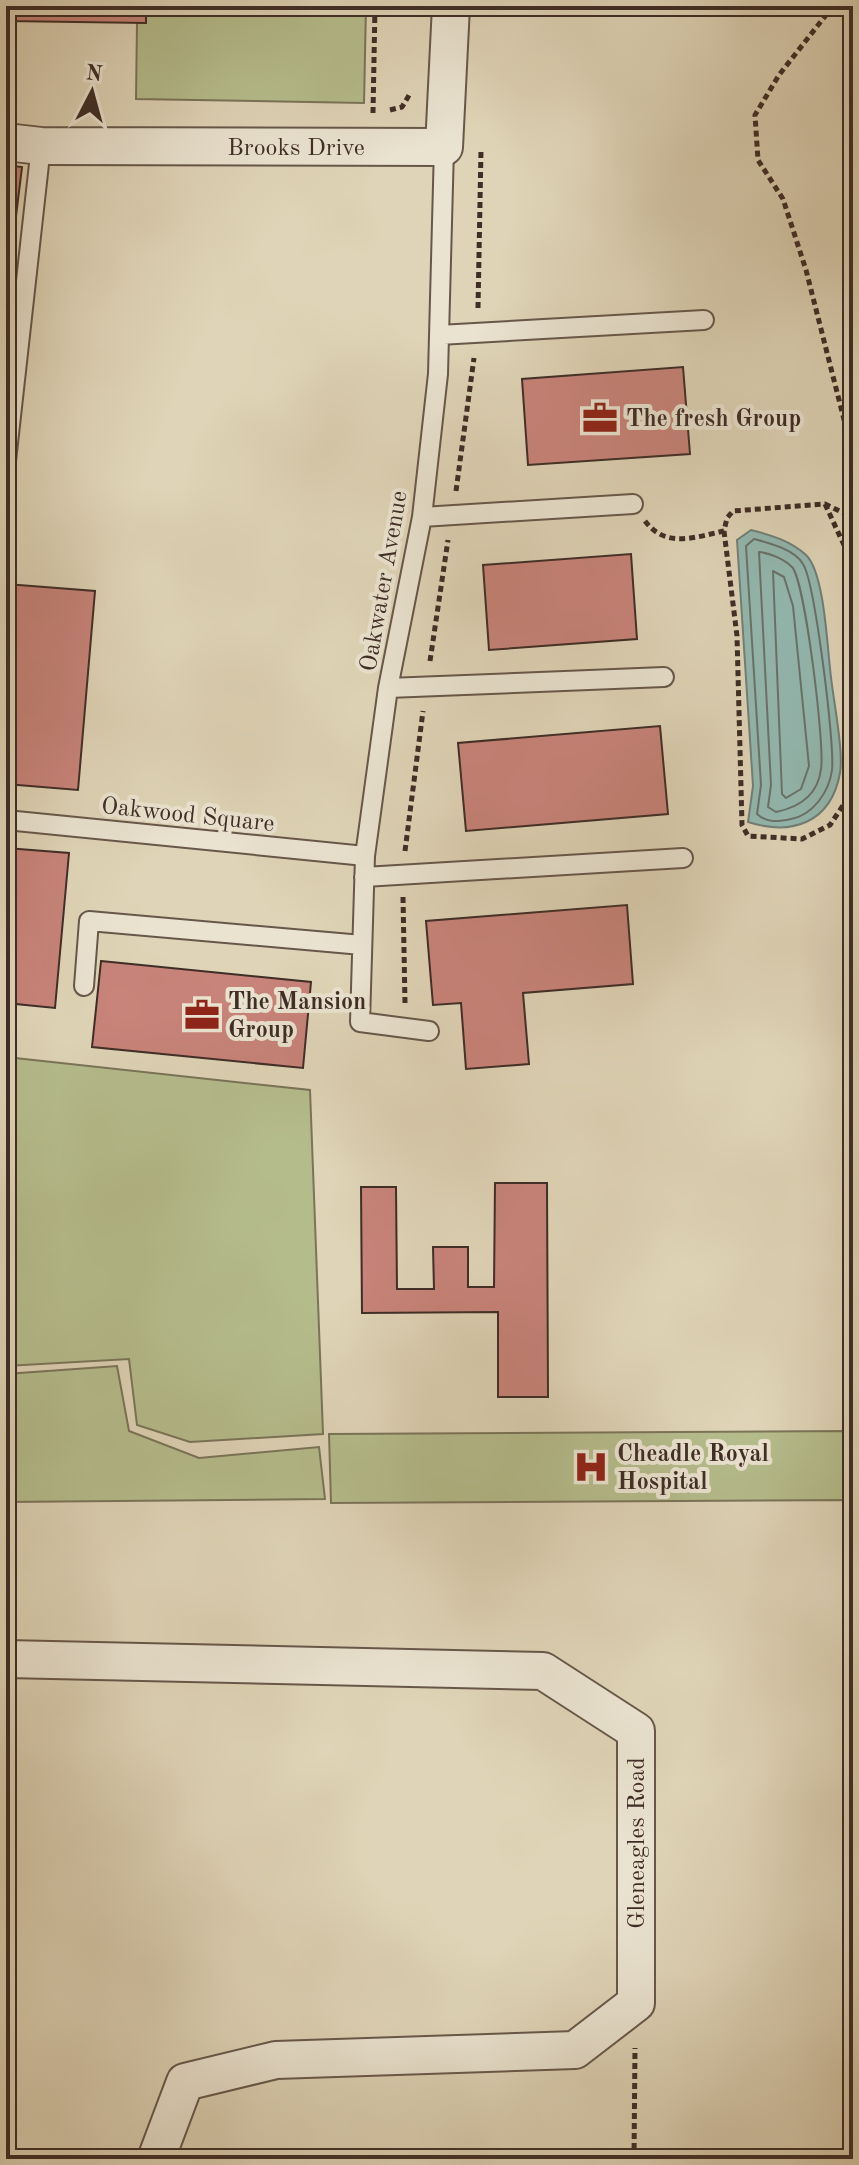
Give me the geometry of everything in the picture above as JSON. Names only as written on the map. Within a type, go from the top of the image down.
[{"type":"street","points":[[444,147],[451,6]]},
{"type":"street","name":"Brooks Drive","points":[[24,144],[444,147]]},
{"type":"street","name":"Gleneagles Road","points":[[6,1659],[543,1671],[636,1731],[636,2003]]},
{"type":"street","points":[[156,2159],[185,2082],[276,2060],[575,2050],[636,2003]]},
{"type":"lane","points":[[6,461],[24,144]]},
{"type":"lane","name":"Oakwater Avenue","points":[[429,1031],[360,1022],[365,856],[388,688],[422,517],[439,335],[444,147]]},
{"type":"lane","points":[[439,335],[704,320]]},
{"type":"lane","points":[[422,517],[633,504]]},
{"type":"lane","points":[[388,688],[664,677]]},
{"type":"lane","name":"Oakwood Square","points":[[6,820],[365,856]]},
{"type":"lane","points":[[364,877],[683,858]]},
{"type":"lane","points":[[84,986],[89,921],[362,945]]},
{"type":"path","points":[[373,114],[375,6]]},
{"type":"path","points":[[833,6],[779,75],[755,115],[758,160],[783,199],[806,270],[853,455]]},
{"type":"path","points":[[357,114],[373,114],[402,107],[415,86]]},
{"type":"path","points":[[633,504],[654,533],[676,541],[724,531]]},
{"type":"path","points":[[825,504],[850,558],[853,573]]},
{"type":"path","points":[[853,512],[848,515],[825,504],[733,511],[727,518],[724,531],[737,636],[742,825],[748,836],[802,839],[830,825],[846,801],[847,675],[853,638]]},
{"type":"path","points":[[634,2159],[636,2003]]},
{"type":"green space","points":[[146,6],[366,6],[364,103],[136,99],[137,23],[145,23]]},
{"type":"green space","points":[[6,1057],[310,1090],[323,1434],[190,1442],[137,1425],[129,1359],[6,1366]]},
{"type":"green space","points":[[117,1366],[129,1431],[199,1458],[319,1447],[325,1499],[6,1502],[6,1374]]},
{"type":"green space","points":[[853,1431],[853,1500],[331,1503],[329,1434]]},
{"type":"green space","points":[[853,1500],[853,2028],[850,2008]]},
{"type":"water","points":[[751,530],[787,542],[806,555],[817,576],[824,608],[839,737],[840,773],[828,804],[807,822],[794,826],[764,826],[748,822],[753,786],[737,540]]},
{"type":"building","points":[[6,6],[146,6],[146,23],[6,21]]},
{"type":"building","points":[[6,165],[22,167],[6,298]]},
{"type":"building","points":[[683,367],[690,454],[528,465],[522,379]]},
{"type":"building","points":[[631,554],[637,639],[489,650],[483,565]]},
{"type":"building","points":[[6,584],[95,591],[78,790],[6,784]]},
{"type":"building","points":[[660,726],[668,814],[466,831],[458,743]]},
{"type":"building","points":[[6,848],[69,853],[55,1008],[6,1003]]},
{"type":"building","points":[[627,905],[633,984],[523,993],[529,1064],[466,1069],[461,1003],[433,1005],[426,921]]},
{"type":"building","name":"The Mansion Group","points":[[101,961],[311,982],[303,1068],[92,1047]]},
{"type":"building","points":[[495,1183],[547,1183],[548,1397],[498,1397],[498,1312],[362,1313],[361,1187],[396,1187],[397,1289],[434,1289],[433,1247],[468,1247],[468,1287],[494,1287]]},
{"type":"place","name":"The fresh Group","points":[[600,418]]},
{"type":"place","name":"The Mansion Group","points":[[202,1015]]},
{"type":"place","name":"Cheadle Royal Hospital","points":[[591,1467]]}]
